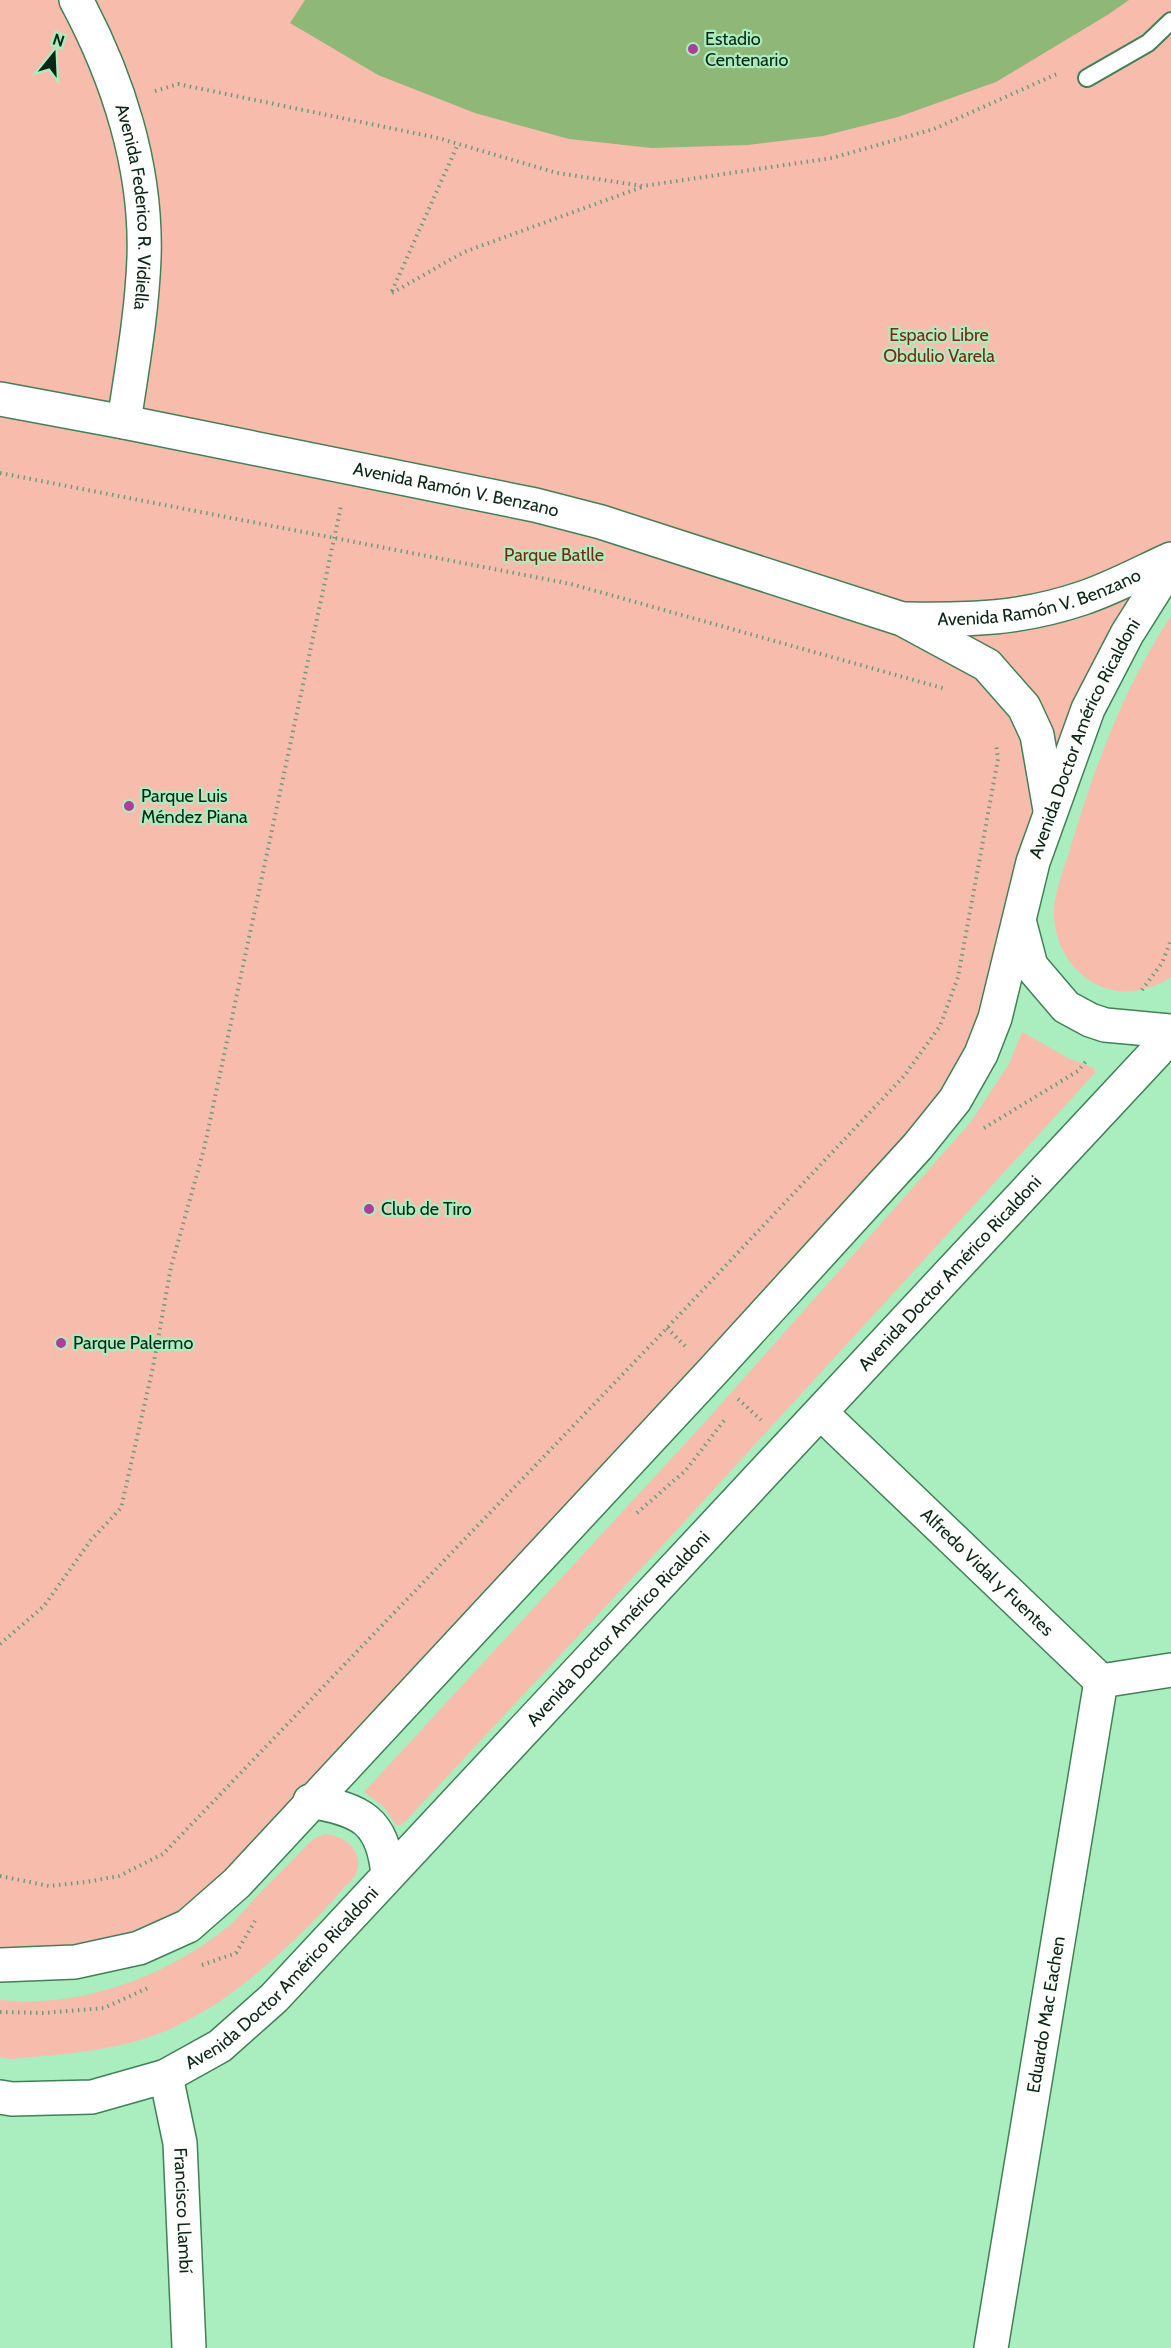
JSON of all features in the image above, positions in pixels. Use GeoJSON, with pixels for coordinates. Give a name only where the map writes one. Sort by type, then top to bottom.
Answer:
{"type":"FeatureCollection","features":[{"type":"Feature","properties":{"kind":"street","name":"Avenida Federico R. Vidiella"},"geometry":{"type":"LineString","coordinates":[[76,0],[93,31],[120,103],[135,158],[140,196],[144,257],[137,336],[124,422]]}},
{"type":"Feature","properties":{"kind":"street","name":"Avenida Ramón V. Benzano"},"geometry":{"type":"LineString","coordinates":[[0,399],[535,504],[601,522],[902,619],[987,665],[1024,707],[1037,735],[1050,813]]}},
{"type":"Feature","properties":{"kind":"street","name":"Avenida Ramón V. Benzano"},"geometry":{"type":"LineString","coordinates":[[902,619],[974,620],[1028,613],[1085,597],[1171,559]]}},
{"type":"Feature","properties":{"kind":"street","name":"Avenida Doctor Américo Ricaldoni"},"geometry":{"type":"LineString","coordinates":[[0,1965],[75,1962],[139,1948],[188,1926],[237,1882],[918,1146],[955,1100],[981,1054],[995,1018],[1033,862],[1088,709],[1127,634],[1171,564]]}},
{"type":"Feature","properties":{"kind":"street","name":"Avenida Doctor Américo Ricaldoni"},"geometry":{"type":"LineString","coordinates":[[1020,922],[1031,966],[1066,1007],[1105,1025],[1171,1031]]}},
{"type":"Feature","properties":{"kind":"street","name":"Avenida Doctor Américo Ricaldoni"},"geometry":{"type":"LineString","coordinates":[[0,2097],[12,2099],[92,2097],[166,2076],[220,2046],[274,1998],[1171,1036]]}},
{"type":"Feature","properties":{"kind":"street","name":"Alfredo Vidal y Fuentes"},"geometry":{"type":"LineString","coordinates":[[821,1413],[1101,1681]]}},
{"type":"Feature","properties":{"kind":"street"},"geometry":{"type":"LineString","coordinates":[[1101,1681],[1171,1670]]}},
{"type":"Feature","properties":{"kind":"street","name":"Eduardo Mac Eachen"},"geometry":{"type":"LineString","coordinates":[[991,2348],[1101,1681]]}},
{"type":"Feature","properties":{"kind":"street"},"geometry":{"type":"LineString","coordinates":[[310,1802],[342,1807],[368,1822],[378,1833],[384,1845],[388,1875]]}},
{"type":"Feature","properties":{"kind":"street","name":"Francisco Llambí"},"geometry":{"type":"LineString","coordinates":[[166,2076],[180,2143],[189,2348]]}},
{"type":"Feature","properties":{"kind":"lane"},"geometry":{"type":"LineString","coordinates":[[1087,78],[1148,43],[1171,21]]}},
{"type":"Feature","properties":{"kind":"path"},"geometry":{"type":"LineString","coordinates":[[458,144],[392,293],[464,252],[643,186],[832,158],[934,129],[1058,73],[1087,78]]}},
{"type":"Feature","properties":{"kind":"path"},"geometry":{"type":"LineString","coordinates":[[120,103],[178,84],[458,144],[557,173],[643,186]]}},
{"type":"Feature","properties":{"kind":"path"},"geometry":{"type":"LineString","coordinates":[[0,1644],[44,1606],[91,1540],[121,1508],[153,1367],[171,1267],[204,1149],[350,467]]}},
{"type":"Feature","properties":{"kind":"path"},"geometry":{"type":"LineString","coordinates":[[0,473],[334,540],[571,584],[953,691]]}},
{"type":"Feature","properties":{"kind":"path"},"geometry":{"type":"LineString","coordinates":[[0,1876],[50,1886],[86,1882],[119,1876],[163,1854],[675,1320],[904,1077],[940,1026],[958,977],[999,759],[995,739]]}},
{"type":"Feature","properties":{"kind":"green space","name":"Parque Batlle"},"geometry":{"type":"Polygon","coordinates":[[[0,0],[1171,0],[1171,564],[1127,634],[981,1054],[188,1926],[0,1965],[0,0]]]}},
{"type":"Feature","properties":{"kind":"green space"},"geometry":{"type":"Polygon","coordinates":[[[1171,616],[1171,977],[1143,989],[1113,990],[1085,977],[1065,955],[1055,926],[1055,899],[1100,758],[1139,671],[1171,616]]]}},
{"type":"Feature","properties":{"kind":"green space"},"geometry":{"type":"Polygon","coordinates":[[[1022,1032],[1070,1059],[1094,1068],[1095,1073],[662,1546],[402,1825],[396,1825],[384,1807],[364,1792],[706,1421],[970,1123],[1009,1064],[1022,1032]]]}},
{"type":"Feature","properties":{"kind":"green space"},"geometry":{"type":"Polygon","coordinates":[[[325,1834],[340,1838],[351,1846],[358,1858],[355,1876],[282,1952],[216,2004],[168,2030],[130,2043],[71,2053],[11,2059],[0,2057],[0,2000],[31,2001],[92,1994],[151,1974],[179,1960],[230,1925],[313,1839],[325,1834]]]}},
{"type":"Feature","properties":{"kind":"building","name":"Estadio Centenario"},"geometry":{"type":"Polygon","coordinates":[[[305,0],[1129,0],[996,82],[898,117],[823,136],[748,145],[652,148],[569,139],[475,113],[378,75],[290,23],[305,0]]]}},
{"type":"Feature","properties":{"kind":"place","name":"Estadio Centenario"},"geometry":{"type":"Point","coordinates":[693,49]}},
{"type":"Feature","properties":{"kind":"place","name":"Parque Luis Méndez Piana"},"geometry":{"type":"Point","coordinates":[129,806]}},
{"type":"Feature","properties":{"kind":"place","name":"Club de Tiro"},"geometry":{"type":"Point","coordinates":[369,1209]}},
{"type":"Feature","properties":{"kind":"place","name":"Parque Palermo"},"geometry":{"type":"Point","coordinates":[61,1343]}},
{"type":"Feature","properties":{"kind":"park label","name":"Espacio Libre Obdulio Varela"},"geometry":{"type":"Point","coordinates":[939,345]}}]}
